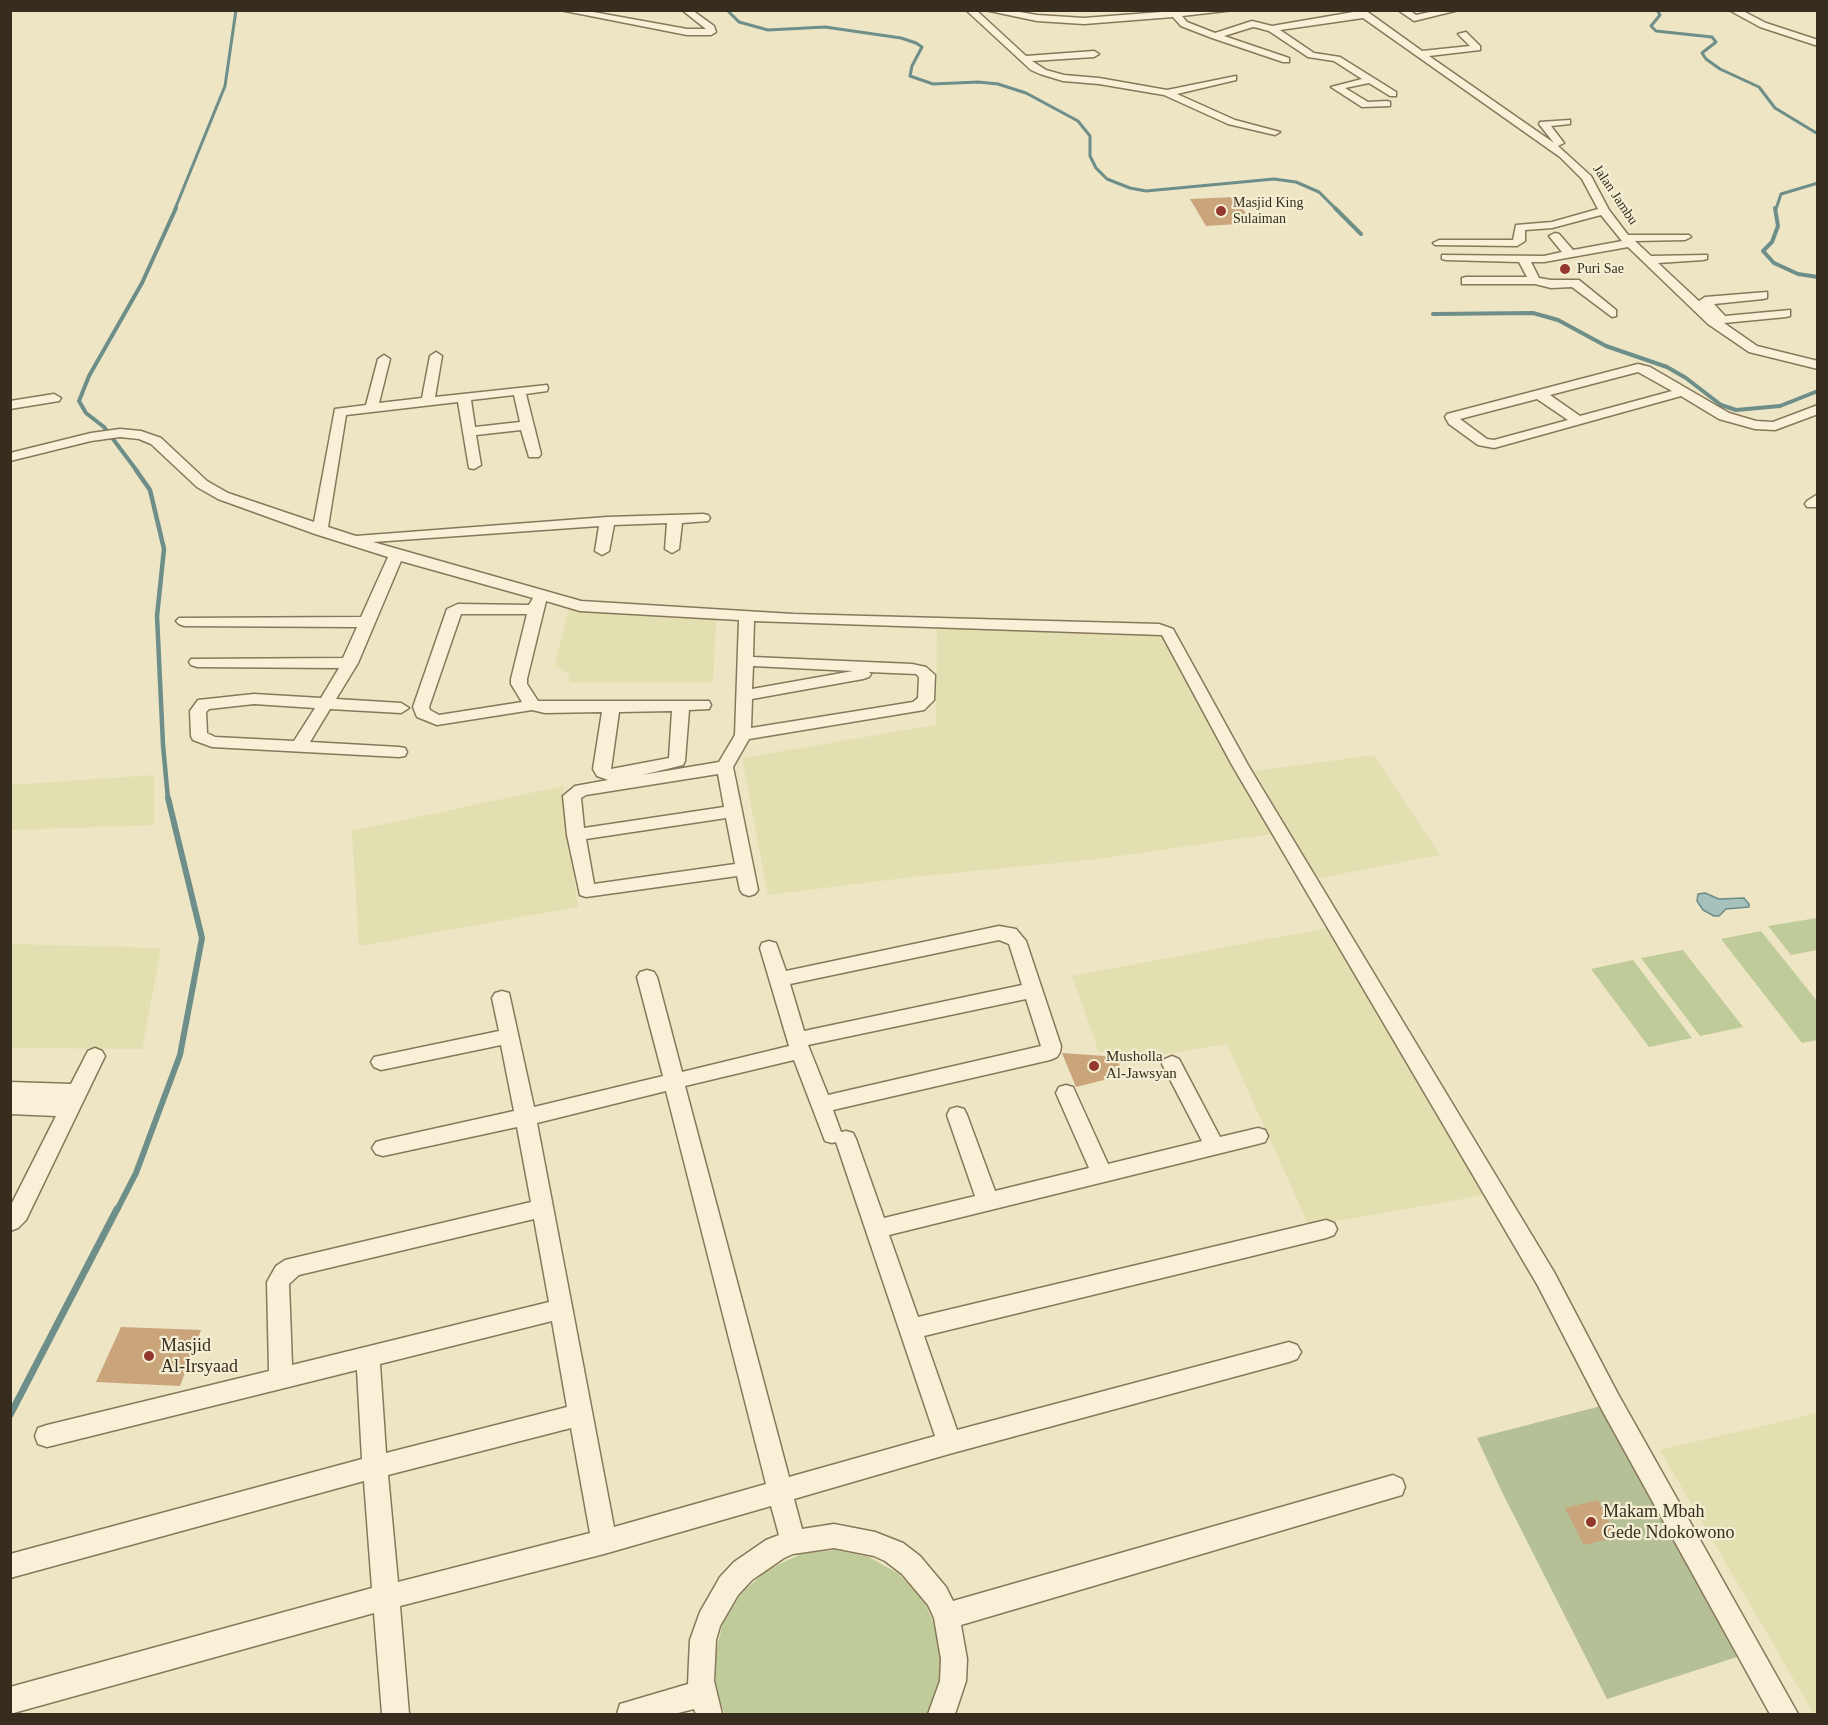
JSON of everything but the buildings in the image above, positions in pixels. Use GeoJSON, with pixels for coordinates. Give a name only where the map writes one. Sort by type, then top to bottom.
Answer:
{"type":"FeatureCollection","features":[{"type":"Feature","properties":{"kind":"street"},"geometry":{"type":"LineString","coordinates":[[564,10],[687,32],[711,32],[711,28],[686,10]]}},
{"type":"Feature","properties":{"kind":"street"},"geometry":{"type":"LineString","coordinates":[[970,10],[1034,68],[1063,78],[1099,81],[1167,93],[1232,122],[1275,132]]}},
{"type":"Feature","properties":{"kind":"street"},"geometry":{"type":"LineString","coordinates":[[989,10],[1076,21],[1230,10]]}},
{"type":"Feature","properties":{"kind":"street"},"geometry":{"type":"LineString","coordinates":[[1402,10],[1414,18],[1455,10]]}},
{"type":"Feature","properties":{"kind":"street"},"geometry":{"type":"LineString","coordinates":[[1732,10],[1763,25],[1818,43]]}},
{"type":"Feature","properties":{"kind":"street"},"geometry":{"type":"LineString","coordinates":[[1247,47],[1274,37],[1361,13]]}},
{"type":"Feature","properties":{"kind":"street","name":"Jalan Jambu"},"geometry":{"type":"LineString","coordinates":[[1361,13],[1564,155],[1590,183],[1604,211],[1647,260],[1754,349],[1818,365]]}},
{"type":"Feature","properties":{"kind":"street"},"geometry":{"type":"LineString","coordinates":[[1174,14],[1184,24],[1286,60]]}},
{"type":"Feature","properties":{"kind":"street"},"geometry":{"type":"LineString","coordinates":[[1215,36],[1252,24],[1311,55],[1337,59],[1393,94]]}},
{"type":"Feature","properties":{"kind":"street"},"geometry":{"type":"LineString","coordinates":[[1419,54],[1477,48],[1463,34]]}},
{"type":"Feature","properties":{"kind":"street"},"geometry":{"type":"LineString","coordinates":[[1025,59],[1094,54]]}},
{"type":"Feature","properties":{"kind":"street"},"geometry":{"type":"LineString","coordinates":[[1167,93],[1233,78]]}},
{"type":"Feature","properties":{"kind":"street"},"geometry":{"type":"LineString","coordinates":[[1370,80],[1336,87],[1366,105],[1387,104]]}},
{"type":"Feature","properties":{"kind":"street"},"geometry":{"type":"LineString","coordinates":[[1564,155],[1559,143],[1545,124],[1566,122]]}},
{"type":"Feature","properties":{"kind":"street"},"geometry":{"type":"LineString","coordinates":[[1519,123],[1547,129]]}},
{"type":"Feature","properties":{"kind":"street"},"geometry":{"type":"LineString","coordinates":[[1439,243],[1517,243],[1520,226],[1552,225],[1604,211]]}},
{"type":"Feature","properties":{"kind":"street"},"geometry":{"type":"LineString","coordinates":[[1491,232],[1519,233]]}},
{"type":"Feature","properties":{"kind":"street"},"geometry":{"type":"LineString","coordinates":[[1555,237],[1570,254]]}},
{"type":"Feature","properties":{"kind":"street"},"geometry":{"type":"LineString","coordinates":[[1446,257],[1544,260],[1628,240],[1685,237]]}},
{"type":"Feature","properties":{"kind":"street"},"geometry":{"type":"LineString","coordinates":[[1647,260],[1703,257]]}},
{"type":"Feature","properties":{"kind":"street"},"geometry":{"type":"LineString","coordinates":[[1523,259],[1535,280]]}},
{"type":"Feature","properties":{"kind":"street"},"geometry":{"type":"LineString","coordinates":[[1466,281],[1535,280],[1551,284],[1575,283],[1612,313]]}},
{"type":"Feature","properties":{"kind":"street"},"geometry":{"type":"LineString","coordinates":[[1763,295],[1705,301],[1717,320],[1786,313]]}},
{"type":"Feature","properties":{"kind":"street"},"geometry":{"type":"LineString","coordinates":[[428,401],[436,356]]}},
{"type":"Feature","properties":{"kind":"street"},"geometry":{"type":"LineString","coordinates":[[372,407],[384,359]]}},
{"type":"Feature","properties":{"kind":"street"},"geometry":{"type":"LineString","coordinates":[[1682,392],[1489,444],[1475,437],[1452,417],[1638,368],[1645,370],[1724,416],[1767,427],[1818,409]]}},
{"type":"Feature","properties":{"kind":"street"},"geometry":{"type":"LineString","coordinates":[[320,531],[338,414],[344,410],[542,388]]}},
{"type":"Feature","properties":{"kind":"street"},"geometry":{"type":"LineString","coordinates":[[519,391],[534,454]]}},
{"type":"Feature","properties":{"kind":"street"},"geometry":{"type":"LineString","coordinates":[[1539,394],[1577,420]]}},
{"type":"Feature","properties":{"kind":"street"},"geometry":{"type":"LineString","coordinates":[[10,405],[54,398]]}},
{"type":"Feature","properties":{"kind":"street"},"geometry":{"type":"LineString","coordinates":[[464,398],[474,465]]}},
{"type":"Feature","properties":{"kind":"street"},"geometry":{"type":"LineString","coordinates":[[470,432],[526,425]]}},
{"type":"Feature","properties":{"kind":"street"},"geometry":{"type":"LineString","coordinates":[[10,458],[91,437],[120,433],[141,435],[156,441],[202,484],[223,496],[320,531],[353,540],[537,603]]}},
{"type":"Feature","properties":{"kind":"street"},"geometry":{"type":"LineString","coordinates":[[353,540],[606,521],[703,518]]}},
{"type":"Feature","properties":{"kind":"street"},"geometry":{"type":"LineString","coordinates":[[672,549],[675,519]]}},
{"type":"Feature","properties":{"kind":"street"},"geometry":{"type":"LineString","coordinates":[[602,550],[606,521]]}},
{"type":"Feature","properties":{"kind":"street"},"geometry":{"type":"LineString","coordinates":[[299,747],[350,663],[396,555]]}},
{"type":"Feature","properties":{"kind":"street"},"geometry":{"type":"LineString","coordinates":[[532,705],[519,684],[519,679],[537,603]]}},
{"type":"Feature","properties":{"kind":"street"},"geometry":{"type":"LineString","coordinates":[[704,705],[544,708],[532,705],[437,720],[423,713],[421,707],[452,612],[458,609],[537,603],[747,616],[942,624],[1159,629],[1168,632],[1240,765],[1546,1279],[1615,1412],[1785,1714]]}},
{"type":"Feature","properties":{"kind":"street"},"geometry":{"type":"LineString","coordinates":[[747,616],[743,735],[725,767],[749,890]]}},
{"type":"Feature","properties":{"kind":"street"},"geometry":{"type":"LineString","coordinates":[[184,621],[366,622]]}},
{"type":"Feature","properties":{"kind":"street"},"geometry":{"type":"LineString","coordinates":[[197,662],[350,663]]}},
{"type":"Feature","properties":{"kind":"street"},"geometry":{"type":"LineString","coordinates":[[743,735],[923,703],[926,700],[927,675],[920,670],[745,662]]}},
{"type":"Feature","properties":{"kind":"street"},"geometry":{"type":"LineString","coordinates":[[743,696],[895,669]]}},
{"type":"Feature","properties":{"kind":"street"},"geometry":{"type":"LineString","coordinates":[[399,752],[206,740],[199,736],[199,708],[204,704],[254,699],[400,708]]}},
{"type":"Feature","properties":{"kind":"street"},"geometry":{"type":"LineString","coordinates":[[611,707],[602,769],[610,775],[677,761],[681,705]]}},
{"type":"Feature","properties":{"kind":"street"},"geometry":{"type":"LineString","coordinates":[[725,767],[574,793],[572,796],[576,835],[586,891],[745,869]]}},
{"type":"Feature","properties":{"kind":"street"},"geometry":{"type":"LineString","coordinates":[[576,835],[734,812]]}},
{"type":"Feature","properties":{"kind":"street"},"geometry":{"type":"LineString","coordinates":[[779,979],[999,933],[1009,934],[1017,941],[1052,1046],[1050,1052],[820,1105]]}},
{"type":"Feature","properties":{"kind":"street"},"geometry":{"type":"LineString","coordinates":[[769,948],[820,1105],[839,1137],[876,1230],[949,1443]]}},
{"type":"Feature","properties":{"kind":"street"},"geometry":{"type":"LineString","coordinates":[[647,976],[793,1542]]}},
{"type":"Feature","properties":{"kind":"street"},"geometry":{"type":"LineString","coordinates":[[383,1148],[526,1117],[799,1046],[1034,990]]}},
{"type":"Feature","properties":{"kind":"street"},"geometry":{"type":"LineString","coordinates":[[502,998],[582,1414],[604,1542]]}},
{"type":"Feature","properties":{"kind":"street"},"geometry":{"type":"LineString","coordinates":[[381,1062],[510,1036]]}},
{"type":"Feature","properties":{"kind":"street"},"geometry":{"type":"LineString","coordinates":[[10,1222],[18,1214],[95,1056]]}},
{"type":"Feature","properties":{"kind":"street"},"geometry":{"type":"LineString","coordinates":[[1172,1064],[1215,1147]]}},
{"type":"Feature","properties":{"kind":"street"},"geometry":{"type":"LineString","coordinates":[[10,1090],[74,1100]]}},
{"type":"Feature","properties":{"kind":"street"},"geometry":{"type":"LineString","coordinates":[[1066,1093],[1102,1173]]}},
{"type":"Feature","properties":{"kind":"street"},"geometry":{"type":"LineString","coordinates":[[10,1106],[74,1100]]}},
{"type":"Feature","properties":{"kind":"street"},"geometry":{"type":"LineString","coordinates":[[957,1115],[988,1201]]}},
{"type":"Feature","properties":{"kind":"street"},"geometry":{"type":"LineString","coordinates":[[876,1230],[1258,1136]]}},
{"type":"Feature","properties":{"kind":"street"},"geometry":{"type":"LineString","coordinates":[[281,1378],[278,1282],[284,1273],[293,1267],[543,1208]]}},
{"type":"Feature","properties":{"kind":"street"},"geometry":{"type":"LineString","coordinates":[[910,1329],[1326,1229]]}},
{"type":"Feature","properties":{"kind":"street"},"geometry":{"type":"LineString","coordinates":[[47,1436],[561,1309]]}},
{"type":"Feature","properties":{"kind":"street"},"geometry":{"type":"LineString","coordinates":[[10,1701],[387,1597],[604,1542],[949,1443],[1288,1352]]}},
{"type":"Feature","properties":{"kind":"street"},"geometry":{"type":"LineString","coordinates":[[368,1356],[396,1714]]}},
{"type":"Feature","properties":{"kind":"street"},"geometry":{"type":"LineString","coordinates":[[10,1566],[375,1467],[582,1414]]}},
{"type":"Feature","properties":{"kind":"street"},"geometry":{"type":"LineString","coordinates":[[947,1616],[1393,1487]]}},
{"type":"Feature","properties":{"kind":"street"},"geometry":{"type":"LineString","coordinates":[[630,1714],[706,1704],[700,1660],[703,1640],[718,1602],[742,1571],[775,1549],[793,1542],[834,1536],[875,1544],[911,1564],[938,1596],[947,1616],[954,1659],[953,1681],[942,1714]]}},
{"type":"Feature","properties":{"kind":"shaded area"},"geometry":{"type":"Polygon","coordinates":[[[569,609],[716,618],[713,683],[570,682],[568,674],[555,665],[569,609]]]}},
{"type":"Feature","properties":{"kind":"shaded area"},"geometry":{"type":"Polygon","coordinates":[[[937,628],[1150,631],[1162,635],[1272,834],[1098,859],[912,877],[768,895],[742,758],[936,725],[937,628]]]}},
{"type":"Feature","properties":{"kind":"shaded area"},"geometry":{"type":"Polygon","coordinates":[[[1374,755],[1440,855],[1320,878],[1314,877],[1309,874],[1255,771],[1374,755]]]}},
{"type":"Feature","properties":{"kind":"shaded area"},"geometry":{"type":"Polygon","coordinates":[[[154,775],[154,825],[11,830],[11,785],[154,775]]]}},
{"type":"Feature","properties":{"kind":"shaded area"},"geometry":{"type":"Polygon","coordinates":[[[563,786],[578,907],[359,946],[352,831],[563,786]]]}},
{"type":"Feature","properties":{"kind":"shaded area"},"geometry":{"type":"Polygon","coordinates":[[[1327,928],[1485,1195],[1309,1226],[1227,1044],[1121,1061],[1120,1054],[1099,1052],[1072,976],[1327,928]]]}},
{"type":"Feature","properties":{"kind":"shaded area"},"geometry":{"type":"Polygon","coordinates":[[[11,944],[161,948],[142,1049],[11,1048],[11,944]]]}},
{"type":"Feature","properties":{"kind":"shaded area"},"geometry":{"type":"Polygon","coordinates":[[[1817,1413],[1818,1714],[1814,1714],[1660,1450],[1817,1413]]]}},
{"type":"Feature","properties":{"kind":"green space"},"geometry":{"type":"Polygon","coordinates":[[[1817,918],[1817,950],[1791,955],[1768,926],[1817,918]]]}},
{"type":"Feature","properties":{"kind":"green space"},"geometry":{"type":"Polygon","coordinates":[[[1761,931],[1817,1001],[1817,1040],[1802,1043],[1721,939],[1761,931]]]}},
{"type":"Feature","properties":{"kind":"green space"},"geometry":{"type":"Polygon","coordinates":[[[1683,950],[1743,1027],[1700,1036],[1641,958],[1683,950]]]}},
{"type":"Feature","properties":{"kind":"green space"},"geometry":{"type":"Polygon","coordinates":[[[1633,960],[1692,1038],[1649,1047],[1591,969],[1633,960]]]}},
{"type":"Feature","properties":{"kind":"green space"},"geometry":{"type":"Polygon","coordinates":[[[1601,1406],[1737,1657],[1607,1699],[1477,1438],[1601,1406]]]}},
{"type":"Feature","properties":{"kind":"green space"},"geometry":{"type":"Polygon","coordinates":[[[835,1550],[869,1557],[899,1574],[924,1601],[939,1636],[941,1675],[930,1713],[725,1714],[717,1695],[714,1659],[723,1623],[742,1592],[769,1569],[801,1554],[835,1550]]]}},
{"type":"Feature","properties":{"kind":"water"},"geometry":{"type":"Polygon","coordinates":[[[1705,893],[1719,899],[1744,898],[1749,907],[1726,909],[1719,916],[1714,916],[1703,910],[1697,901],[1698,894],[1705,893]]]}},
{"type":"Feature","properties":{"kind":"waterway"},"geometry":{"type":"LineString","coordinates":[[175,209],[225,86],[236,10]]}},
{"type":"Feature","properties":{"kind":"waterway"},"geometry":{"type":"LineString","coordinates":[[727,10],[739,22],[768,30],[825,27],[901,38],[916,43],[922,47],[912,66],[910,76],[933,84],[978,82],[998,84],[1026,93],[1078,121],[1090,136],[1090,156],[1096,168],[1107,179],[1130,188],[1146,191],[1274,179],[1296,182],[1319,192],[1361,234]]}},
{"type":"Feature","properties":{"kind":"waterway"},"geometry":{"type":"LineString","coordinates":[[1657,10],[1660,15],[1651,26],[1656,31],[1712,37],[1716,42],[1702,53],[1706,59],[1720,69],[1759,87],[1775,108],[1818,134]]}},
{"type":"Feature","properties":{"kind":"waterway"},"geometry":{"type":"LineString","coordinates":[[1776,209],[1781,194],[1818,183]]}},
{"type":"Feature","properties":{"kind":"waterway"},"geometry":{"type":"LineString","coordinates":[[137,471],[104,427],[86,413],[79,401],[89,376],[142,283],[176,208]]}},
{"type":"Feature","properties":{"kind":"waterway"},"geometry":{"type":"LineString","coordinates":[[1775,208],[1778,226],[1772,242],[1763,251],[1774,263],[1798,274],[1818,277]]}},
{"type":"Feature","properties":{"kind":"waterway"},"geometry":{"type":"LineString","coordinates":[[1433,314],[1533,313],[1558,320],[1606,346],[1667,367],[1686,378],[1721,405],[1736,410],[1780,406],[1818,391]]}},
{"type":"Feature","properties":{"kind":"waterway"},"geometry":{"type":"LineString","coordinates":[[136,470],[150,490],[164,549],[157,616],[168,799]]}},
{"type":"Feature","properties":{"kind":"waterway"},"geometry":{"type":"LineString","coordinates":[[117,1210],[136,1173],[180,1055],[202,938],[168,798]]}},
{"type":"Feature","properties":{"kind":"waterway"},"geometry":{"type":"LineString","coordinates":[[10,1415],[117,1209]]}},
{"type":"Feature","properties":{"kind":"place","name":"Masjid King Sulaiman"},"geometry":{"type":"Point","coordinates":[1221,211]}},
{"type":"Feature","properties":{"kind":"place","name":"Puri Sae"},"geometry":{"type":"Point","coordinates":[1565,269]}},
{"type":"Feature","properties":{"kind":"place","name":"Musholla Al-Jawsyan"},"geometry":{"type":"Point","coordinates":[1094,1066]}},
{"type":"Feature","properties":{"kind":"place","name":"Masjid Al-Irsyaad"},"geometry":{"type":"Point","coordinates":[149,1356]}},
{"type":"Feature","properties":{"kind":"place","name":"Makam Mbah Gede Ndokowono"},"geometry":{"type":"Point","coordinates":[1591,1522]}}]}
